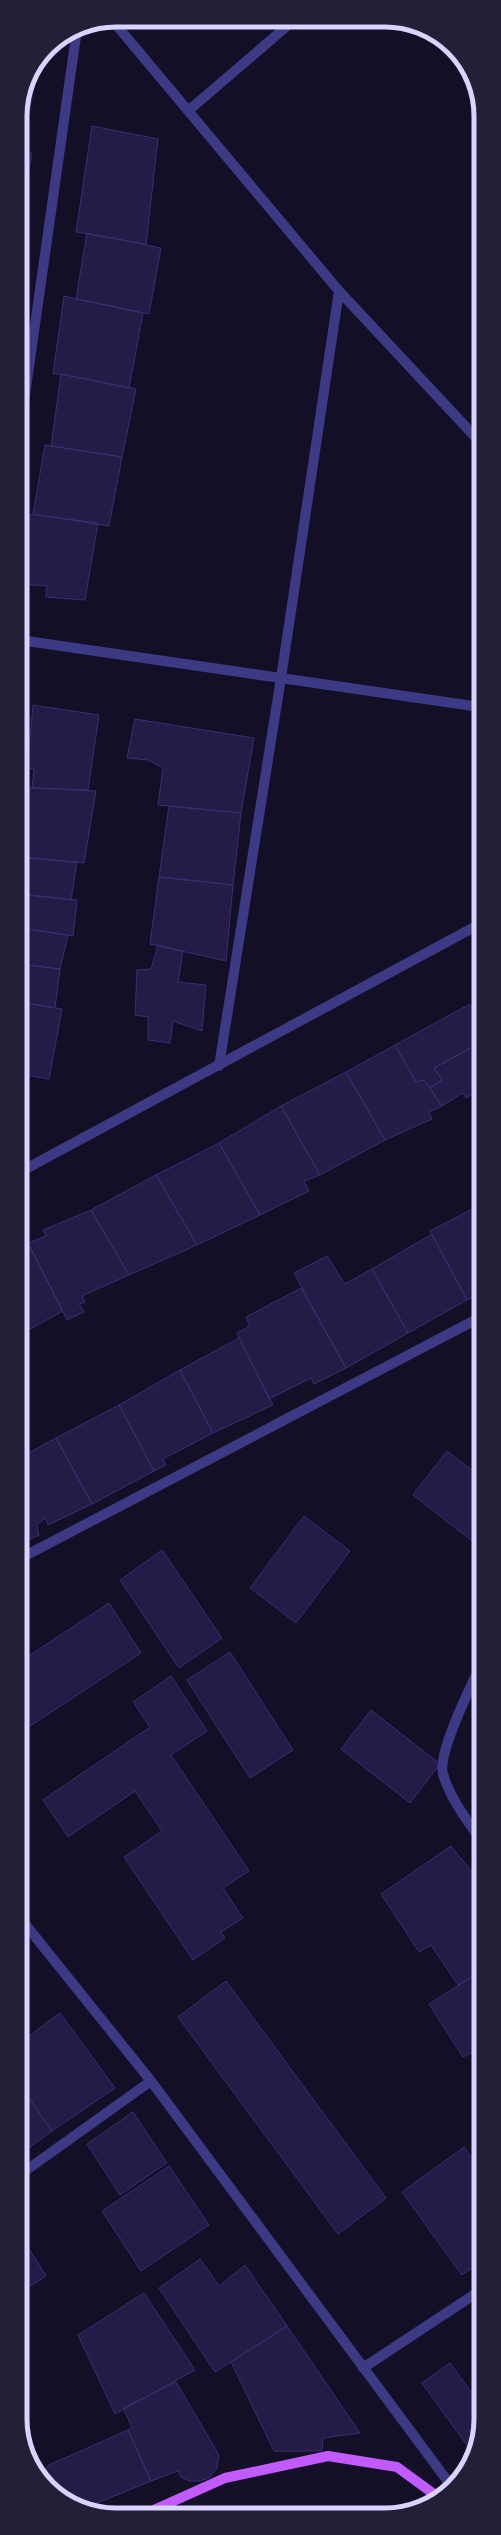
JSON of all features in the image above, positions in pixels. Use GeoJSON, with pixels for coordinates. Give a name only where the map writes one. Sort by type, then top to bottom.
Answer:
{"type":"FeatureCollection","features":[{"type":"Feature","properties":{"kind":"main road"},"geometry":{"type":"LineString","coordinates":[[158,2508],[226,2478],[328,2456],[398,2467],[433,2493]]}},
{"type":"Feature","properties":{"kind":"street"},"geometry":{"type":"LineString","coordinates":[[118,27],[339,291],[474,436]]}},
{"type":"Feature","properties":{"kind":"street"},"geometry":{"type":"LineString","coordinates":[[188,111],[286,27]]}},
{"type":"Feature","properties":{"kind":"street"},"geometry":{"type":"LineString","coordinates":[[27,381],[76,37]]}},
{"type":"Feature","properties":{"kind":"street"},"geometry":{"type":"LineString","coordinates":[[219,1066],[281,678],[339,291]]}},
{"type":"Feature","properties":{"kind":"street"},"geometry":{"type":"LineString","coordinates":[[27,641],[474,705]]}},
{"type":"Feature","properties":{"kind":"street"},"geometry":{"type":"LineString","coordinates":[[27,1168],[474,927]]}},
{"type":"Feature","properties":{"kind":"street"},"geometry":{"type":"LineString","coordinates":[[27,1555],[474,1320]]}},
{"type":"Feature","properties":{"kind":"street"},"geometry":{"type":"LineString","coordinates":[[474,1680],[452,1729],[442,1772],[458,1808],[474,1830]]}},
{"type":"Feature","properties":{"kind":"street"},"geometry":{"type":"LineString","coordinates":[[27,1926],[151,2081],[448,2482]]}},
{"type":"Feature","properties":{"kind":"street"},"geometry":{"type":"LineString","coordinates":[[27,2170],[151,2081]]}},
{"type":"Feature","properties":{"kind":"street"},"geometry":{"type":"LineString","coordinates":[[363,2368],[474,2295]]}},
{"type":"Feature","properties":{"kind":"building"},"geometry":{"type":"Polygon","coordinates":[[[33,85],[34,86],[27,124],[27,111],[30,93],[33,85]]]}},
{"type":"Feature","properties":{"kind":"building"},"geometry":{"type":"Polygon","coordinates":[[[92,126],[158,139],[146,244],[76,232],[92,126]]]}},
{"type":"Feature","properties":{"kind":"building"},"geometry":{"type":"Polygon","coordinates":[[[27,153],[32,153],[27,179],[27,153]]]}},
{"type":"Feature","properties":{"kind":"building"},"geometry":{"type":"Polygon","coordinates":[[[87,233],[161,248],[149,314],[76,299],[87,233]]]}},
{"type":"Feature","properties":{"kind":"building"},"geometry":{"type":"Polygon","coordinates":[[[64,296],[143,313],[129,388],[61,374],[53,374],[64,296]]]}},
{"type":"Feature","properties":{"kind":"building"},"geometry":{"type":"Polygon","coordinates":[[[61,374],[136,389],[122,457],[51,446],[61,374]]]}},
{"type":"Feature","properties":{"kind":"building"},"geometry":{"type":"Polygon","coordinates":[[[45,445],[122,457],[109,526],[33,514],[45,445]]]}},
{"type":"Feature","properties":{"kind":"building"},"geometry":{"type":"Polygon","coordinates":[[[28,514],[98,523],[85,600],[46,597],[47,586],[27,585],[28,514]]]}},
{"type":"Feature","properties":{"kind":"building"},"geometry":{"type":"Polygon","coordinates":[[[33,705],[99,715],[88,790],[32,788],[34,769],[27,769],[33,705]]]}},
{"type":"Feature","properties":{"kind":"building"},"geometry":{"type":"Polygon","coordinates":[[[135,719],[254,738],[241,813],[158,805],[163,768],[148,760],[127,758],[135,719]]]}},
{"type":"Feature","properties":{"kind":"building"},"geometry":{"type":"Polygon","coordinates":[[[27,787],[96,791],[84,863],[27,858],[27,787]]]}},
{"type":"Feature","properties":{"kind":"building"},"geometry":{"type":"Polygon","coordinates":[[[169,806],[241,813],[233,885],[159,877],[169,806]]]}},
{"type":"Feature","properties":{"kind":"building"},"geometry":{"type":"Polygon","coordinates":[[[27,858],[77,862],[71,900],[27,895],[27,858]]]}},
{"type":"Feature","properties":{"kind":"building"},"geometry":{"type":"Polygon","coordinates":[[[159,877],[233,885],[226,961],[150,944],[159,877]]]}},
{"type":"Feature","properties":{"kind":"building"},"geometry":{"type":"Polygon","coordinates":[[[27,895],[77,900],[73,936],[27,929],[27,895]]]}},
{"type":"Feature","properties":{"kind":"building"},"geometry":{"type":"Polygon","coordinates":[[[27,929],[68,935],[60,969],[27,965],[27,929]]]}},
{"type":"Feature","properties":{"kind":"building"},"geometry":{"type":"Polygon","coordinates":[[[158,945],[183,951],[178,982],[206,985],[202,1031],[173,1021],[170,1043],[148,1040],[148,1017],[135,1015],[137,970],[151,969],[158,945]]]}},
{"type":"Feature","properties":{"kind":"building"},"geometry":{"type":"Polygon","coordinates":[[[27,965],[60,969],[55,1008],[27,1003],[27,965]]]}},
{"type":"Feature","properties":{"kind":"building"},"geometry":{"type":"Polygon","coordinates":[[[27,1003],[62,1009],[49,1079],[27,1075],[27,1003]]]}},
{"type":"Feature","properties":{"kind":"building"},"geometry":{"type":"Polygon","coordinates":[[[470,1004],[474,1012],[474,1046],[434,1068],[442,1080],[430,1088],[424,1080],[416,1082],[395,1045],[470,1004]]]}},
{"type":"Feature","properties":{"kind":"building"},"geometry":{"type":"Polygon","coordinates":[[[395,1045],[416,1082],[424,1080],[442,1106],[429,1112],[432,1119],[385,1140],[346,1072],[395,1045]]]}},
{"type":"Feature","properties":{"kind":"building"},"geometry":{"type":"Polygon","coordinates":[[[474,1046],[474,1093],[466,1098],[463,1093],[442,1106],[430,1088],[442,1080],[434,1068],[474,1046]]]}},
{"type":"Feature","properties":{"kind":"building"},"geometry":{"type":"Polygon","coordinates":[[[346,1072],[385,1140],[320,1175],[281,1106],[346,1072]]]}},
{"type":"Feature","properties":{"kind":"building"},"geometry":{"type":"Polygon","coordinates":[[[281,1106],[320,1175],[304,1181],[309,1191],[260,1215],[219,1143],[281,1106]]]}},
{"type":"Feature","properties":{"kind":"building"},"geometry":{"type":"Polygon","coordinates":[[[219,1143],[260,1215],[197,1245],[156,1175],[219,1143]]]}},
{"type":"Feature","properties":{"kind":"building"},"geometry":{"type":"Polygon","coordinates":[[[156,1175],[197,1245],[129,1275],[91,1210],[156,1175]]]}},
{"type":"Feature","properties":{"kind":"building"},"geometry":{"type":"Polygon","coordinates":[[[474,1208],[474,1296],[467,1300],[430,1231],[474,1208]]]}},
{"type":"Feature","properties":{"kind":"building"},"geometry":{"type":"Polygon","coordinates":[[[91,1210],[129,1275],[82,1296],[85,1302],[79,1304],[84,1312],[67,1320],[28,1243],[46,1236],[43,1230],[91,1210]]]}},
{"type":"Feature","properties":{"kind":"building"},"geometry":{"type":"Polygon","coordinates":[[[432,1234],[467,1300],[408,1333],[372,1269],[432,1234]]]}},
{"type":"Feature","properties":{"kind":"building"},"geometry":{"type":"Polygon","coordinates":[[[27,1244],[63,1311],[27,1331],[27,1244]]]}},
{"type":"Feature","properties":{"kind":"building"},"geometry":{"type":"Polygon","coordinates":[[[327,1256],[345,1284],[372,1269],[408,1333],[346,1368],[294,1273],[327,1256]]]}},
{"type":"Feature","properties":{"kind":"building"},"geometry":{"type":"Polygon","coordinates":[[[301,1288],[346,1368],[314,1384],[311,1378],[269,1399],[237,1333],[250,1326],[246,1317],[301,1288]]]}},
{"type":"Feature","properties":{"kind":"building"},"geometry":{"type":"Polygon","coordinates":[[[239,1338],[273,1405],[213,1433],[180,1370],[239,1338]]]}},
{"type":"Feature","properties":{"kind":"building"},"geometry":{"type":"Polygon","coordinates":[[[180,1370],[213,1433],[163,1459],[166,1465],[154,1471],[119,1405],[180,1370]]]}},
{"type":"Feature","properties":{"kind":"building"},"geometry":{"type":"Polygon","coordinates":[[[119,1405],[154,1471],[92,1504],[56,1438],[119,1405]]]}},
{"type":"Feature","properties":{"kind":"building"},"geometry":{"type":"Polygon","coordinates":[[[56,1438],[92,1504],[48,1525],[45,1518],[37,1525],[39,1535],[27,1541],[27,1454],[56,1438]]]}},
{"type":"Feature","properties":{"kind":"building"},"geometry":{"type":"Polygon","coordinates":[[[447,1451],[474,1472],[474,1543],[413,1495],[447,1451]]]}},
{"type":"Feature","properties":{"kind":"building"},"geometry":{"type":"Polygon","coordinates":[[[304,1516],[350,1551],[296,1623],[250,1588],[304,1516]]]}},
{"type":"Feature","properties":{"kind":"building"},"geometry":{"type":"Polygon","coordinates":[[[162,1550],[222,1638],[179,1668],[120,1580],[162,1550]]]}},
{"type":"Feature","properties":{"kind":"building"},"geometry":{"type":"Polygon","coordinates":[[[109,1603],[141,1653],[27,1728],[27,1657],[109,1603]]]}},
{"type":"Feature","properties":{"kind":"building"},"geometry":{"type":"Polygon","coordinates":[[[230,1652],[293,1750],[250,1778],[187,1680],[230,1652]]]}},
{"type":"Feature","properties":{"kind":"building"},"geometry":{"type":"Polygon","coordinates":[[[171,1676],[207,1731],[171,1755],[249,1871],[223,1888],[243,1918],[221,1932],[225,1938],[193,1960],[124,1857],[162,1831],[135,1791],[68,1837],[43,1800],[150,1727],[133,1702],[171,1676]]]}},
{"type":"Feature","properties":{"kind":"building"},"geometry":{"type":"Polygon","coordinates":[[[371,1710],[440,1764],[410,1803],[341,1749],[371,1710]]]}},
{"type":"Feature","properties":{"kind":"building"},"geometry":{"type":"Polygon","coordinates":[[[451,1846],[474,1874],[474,1975],[458,1985],[431,1945],[419,1952],[381,1894],[451,1846]]]}},
{"type":"Feature","properties":{"kind":"building"},"geometry":{"type":"Polygon","coordinates":[[[474,1975],[474,2052],[463,2057],[429,2004],[474,1975]]]}},
{"type":"Feature","properties":{"kind":"building"},"geometry":{"type":"Polygon","coordinates":[[[226,1981],[386,2198],[338,2234],[178,2017],[226,1981]]]}},
{"type":"Feature","properties":{"kind":"building"},"geometry":{"type":"Polygon","coordinates":[[[60,2013],[115,2088],[52,2131],[27,2096],[27,2038],[60,2013]]]}},
{"type":"Feature","properties":{"kind":"building"},"geometry":{"type":"Polygon","coordinates":[[[27,2096],[52,2131],[27,2149],[27,2096]]]}},
{"type":"Feature","properties":{"kind":"building"},"geometry":{"type":"Polygon","coordinates":[[[133,2112],[167,2163],[120,2195],[87,2144],[133,2112]]]}},
{"type":"Feature","properties":{"kind":"building"},"geometry":{"type":"Polygon","coordinates":[[[464,2147],[474,2161],[474,2267],[462,2275],[402,2192],[464,2147]]]}},
{"type":"Feature","properties":{"kind":"building"},"geometry":{"type":"Polygon","coordinates":[[[169,2166],[209,2225],[141,2271],[102,2211],[169,2166]]]}},
{"type":"Feature","properties":{"kind":"building"},"geometry":{"type":"Polygon","coordinates":[[[27,2246],[46,2276],[27,2288],[27,2246]]]}},
{"type":"Feature","properties":{"kind":"building"},"geometry":{"type":"Polygon","coordinates":[[[200,2259],[219,2286],[245,2265],[287,2326],[215,2372],[159,2288],[200,2259]]]}},
{"type":"Feature","properties":{"kind":"building"},"geometry":{"type":"Polygon","coordinates":[[[144,2293],[195,2370],[115,2414],[78,2335],[144,2293]]]}},
{"type":"Feature","properties":{"kind":"building"},"geometry":{"type":"Polygon","coordinates":[[[287,2326],[360,2433],[323,2438],[322,2451],[274,2451],[231,2362],[287,2326]]]}},
{"type":"Feature","properties":{"kind":"building"},"geometry":{"type":"Polygon","coordinates":[[[450,2363],[474,2396],[474,2424],[469,2448],[422,2383],[450,2363]]]}},
{"type":"Feature","properties":{"kind":"building"},"geometry":{"type":"Polygon","coordinates":[[[176,2382],[219,2455],[217,2468],[209,2478],[200,2481],[189,2481],[181,2477],[178,2471],[151,2481],[128,2430],[132,2427],[123,2408],[176,2382]]]}},
{"type":"Feature","properties":{"kind":"building"},"geometry":{"type":"Polygon","coordinates":[[[128,2430],[151,2481],[94,2505],[77,2499],[62,2490],[44,2471],[49,2465],[128,2430]]]}}]}
